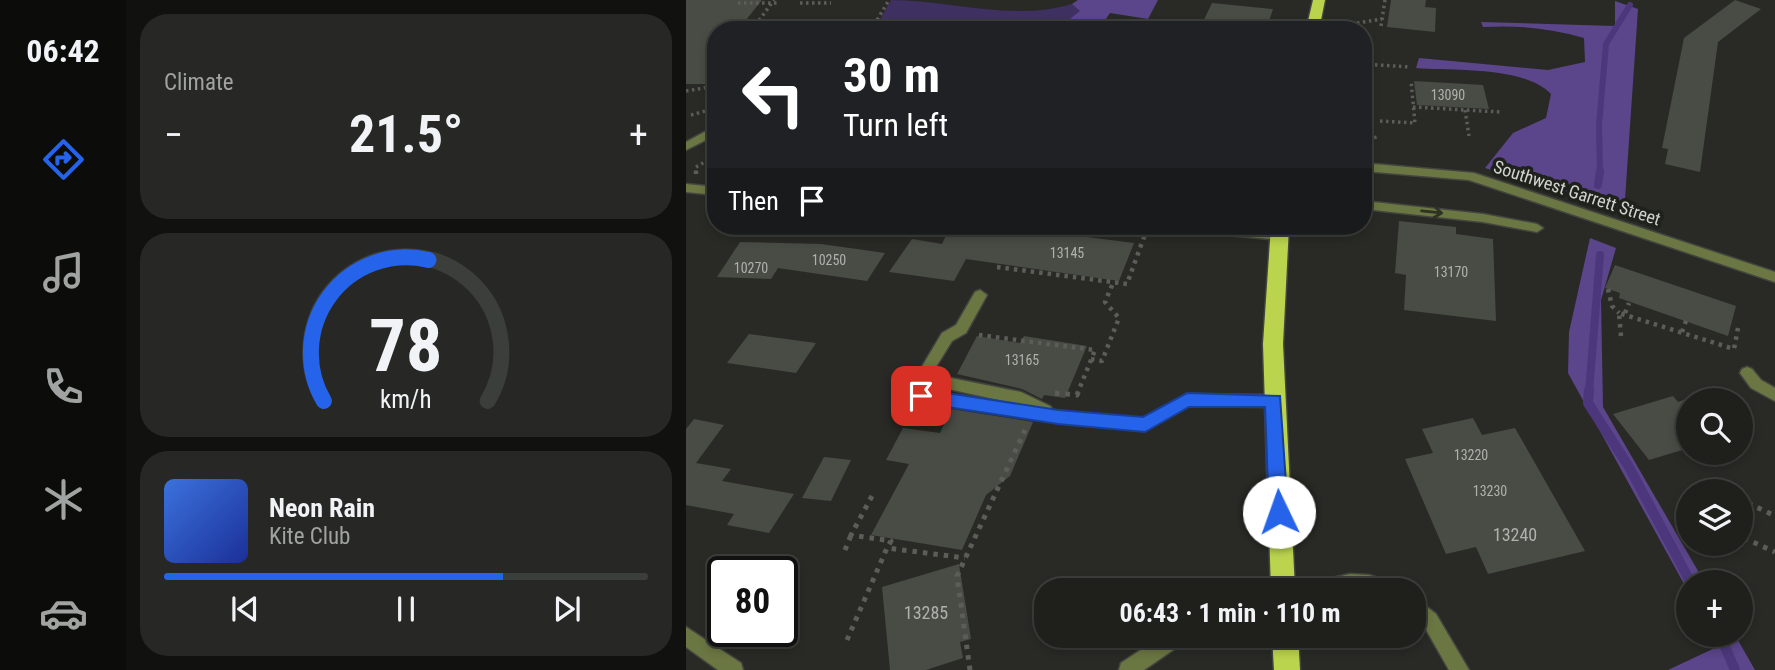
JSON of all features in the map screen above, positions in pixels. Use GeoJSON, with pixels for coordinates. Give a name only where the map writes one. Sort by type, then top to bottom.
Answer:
{"type":"FeatureCollection","features":[{"type":"Feature","properties":{"kind":"highway"},"geometry":{"type":"LineString","coordinates":[[1314,21],[1319,0]]}},
{"type":"Feature","properties":{"kind":"highway"},"geometry":{"type":"LineString","coordinates":[[1280,235],[1274,293],[1274,401],[1282,578]]}},
{"type":"Feature","properties":{"kind":"highway"},"geometry":{"type":"LineString","coordinates":[[1286,648],[1287,670]]}},
{"type":"Feature","properties":{"kind":"street"},"geometry":{"type":"LineString","coordinates":[[686,147],[707,135]]}},
{"type":"Feature","properties":{"kind":"street","name":"Southwest Garrett Street"},"geometry":{"type":"LineString","coordinates":[[1372,168],[1470,176],[1775,277]]}},
{"type":"Feature","properties":{"kind":"street"},"geometry":{"type":"LineString","coordinates":[[686,188],[707,190]]}},
{"type":"Feature","properties":{"kind":"street"},"geometry":{"type":"LineString","coordinates":[[1372,206],[1483,218],[1537,228]]}},
{"type":"Feature","properties":{"kind":"street"},"geometry":{"type":"LineString","coordinates":[[909,417],[921,396],[920,386],[927,370],[947,337],[961,329],[980,295]]}},
{"type":"Feature","properties":{"kind":"street"},"geometry":{"type":"LineString","coordinates":[[927,370],[930,379],[1021,398],[1058,417]]}},
{"type":"Feature","properties":{"kind":"street"},"geometry":{"type":"LineString","coordinates":[[1747,373],[1756,384],[1775,395]]}},
{"type":"Feature","properties":{"kind":"street"},"geometry":{"type":"LineString","coordinates":[[921,396],[1058,417],[1145,425],[1187,400],[1274,401]]}},
{"type":"Feature","properties":{"kind":"street"},"geometry":{"type":"LineString","coordinates":[[1426,616],[1460,670]]}},
{"type":"Feature","properties":{"kind":"street"},"geometry":{"type":"LineString","coordinates":[[686,636],[734,670]]}},
{"type":"Feature","properties":{"kind":"street"},"geometry":{"type":"LineString","coordinates":[[1128,670],[1160,648]]}},
{"type":"Feature","properties":{"kind":"path"},"geometry":{"type":"LineString","coordinates":[[876,21],[889,0]]}},
{"type":"Feature","properties":{"kind":"path"},"geometry":{"type":"LineString","coordinates":[[1381,26],[1385,0]]}},
{"type":"Feature","properties":{"kind":"path"},"geometry":{"type":"LineString","coordinates":[[738,3],[774,2]]}},
{"type":"Feature","properties":{"kind":"path"},"geometry":{"type":"LineString","coordinates":[[758,21],[774,2]]}},
{"type":"Feature","properties":{"kind":"path"},"geometry":{"type":"LineString","coordinates":[[800,3],[831,3]]}},
{"type":"Feature","properties":{"kind":"path"},"geometry":{"type":"LineString","coordinates":[[1370,21],[1382,19]]}},
{"type":"Feature","properties":{"kind":"path"},"geometry":{"type":"LineString","coordinates":[[1372,64],[1409,66]]}},
{"type":"Feature","properties":{"kind":"path"},"geometry":{"type":"LineString","coordinates":[[1381,121],[1415,123],[1410,81]]}},
{"type":"Feature","properties":{"kind":"path"},"geometry":{"type":"LineString","coordinates":[[686,91],[707,87]]}},
{"type":"Feature","properties":{"kind":"path"},"geometry":{"type":"LineString","coordinates":[[1413,107],[1500,112]]}},
{"type":"Feature","properties":{"kind":"path"},"geometry":{"type":"LineString","coordinates":[[1465,110],[1469,136]]}},
{"type":"Feature","properties":{"kind":"path"},"geometry":{"type":"LineString","coordinates":[[691,115],[707,111]]}},
{"type":"Feature","properties":{"kind":"path"},"geometry":{"type":"LineString","coordinates":[[1372,139],[1379,136]]}},
{"type":"Feature","properties":{"kind":"path"},"geometry":{"type":"LineString","coordinates":[[997,267],[1127,284],[1145,235]]}},
{"type":"Feature","properties":{"kind":"path"},"geometry":{"type":"LineString","coordinates":[[1091,359],[1102,361],[1119,318],[1105,302],[1113,282]]}},
{"type":"Feature","properties":{"kind":"path"},"geometry":{"type":"LineString","coordinates":[[1608,289],[1612,306],[1622,313],[1734,349],[1738,328]]}},
{"type":"Feature","properties":{"kind":"path"},"geometry":{"type":"LineString","coordinates":[[1621,337],[1622,313],[1629,303]]}},
{"type":"Feature","properties":{"kind":"path"},"geometry":{"type":"LineString","coordinates":[[1682,332],[1687,318]]}},
{"type":"Feature","properties":{"kind":"path"},"geometry":{"type":"LineString","coordinates":[[981,327],[977,334],[1095,350],[1077,395],[1043,391]]}},
{"type":"Feature","properties":{"kind":"path"},"geometry":{"type":"LineString","coordinates":[[970,670],[957,576],[1027,425]]}},
{"type":"Feature","properties":{"kind":"path"},"geometry":{"type":"LineString","coordinates":[[845,550],[872,496]]}},
{"type":"Feature","properties":{"kind":"path"},"geometry":{"type":"LineString","coordinates":[[1753,505],[1775,516]]}},
{"type":"Feature","properties":{"kind":"path"},"geometry":{"type":"LineString","coordinates":[[847,640],[891,541],[851,535]]}},
{"type":"Feature","properties":{"kind":"path"},"geometry":{"type":"LineString","coordinates":[[1753,542],[1775,552]]}},
{"type":"Feature","properties":{"kind":"path"},"geometry":{"type":"LineString","coordinates":[[887,548],[965,558]]}},
{"type":"Feature","properties":{"kind":"shaded area"},"geometry":{"type":"Polygon","coordinates":[[[891,0],[1004,11],[1049,9],[1072,4],[1081,11],[1075,21],[879,21],[891,0]]]}},
{"type":"Feature","properties":{"kind":"shaded area"},"geometry":{"type":"Polygon","coordinates":[[[1078,0],[1158,0],[1148,19],[1110,13],[1104,21],[1070,21],[1080,11],[1072,4],[1078,0]]]}},
{"type":"Feature","properties":{"kind":"shaded area"},"geometry":{"type":"Polygon","coordinates":[[[1615,1],[1638,9],[1624,214],[1485,168],[1513,133],[1546,118],[1551,94],[1539,85],[1506,74],[1416,68],[1419,58],[1548,70],[1585,62],[1584,38],[1534,28],[1483,27],[1481,22],[1615,26],[1615,1]]]}},
{"type":"Feature","properties":{"kind":"shaded area"},"geometry":{"type":"Polygon","coordinates":[[[1590,238],[1616,248],[1601,300],[1603,407],[1676,533],[1676,556],[1689,556],[1697,570],[1676,570],[1568,373],[1569,332],[1590,238]]]}},
{"type":"Feature","properties":{"kind":"shaded area"},"geometry":{"type":"Polygon","coordinates":[[[1717,647],[1742,647],[1755,670],[1668,670],[1717,647]]]}},
{"type":"Feature","properties":{"kind":"building"},"geometry":{"type":"Polygon","coordinates":[[[686,0],[762,0],[745,21],[707,21],[707,83],[686,84],[686,0]]]}},
{"type":"Feature","properties":{"kind":"building"},"geometry":{"type":"Polygon","coordinates":[[[1391,0],[1426,0],[1425,7],[1436,8],[1435,32],[1387,27],[1391,0]]]}},
{"type":"Feature","properties":{"kind":"building"},"geometry":{"type":"Polygon","coordinates":[[[1735,0],[1761,9],[1718,42],[1700,172],[1665,164],[1668,149],[1662,148],[1684,38],[1735,0]]]}},
{"type":"Feature","properties":{"kind":"building"},"geometry":{"type":"Polygon","coordinates":[[[1212,3],[1273,9],[1269,21],[1203,21],[1212,3]]]}},
{"type":"Feature","properties":{"kind":"building"},"geometry":{"type":"Polygon","coordinates":[[[1414,81],[1483,85],[1489,109],[1417,105],[1414,81]]]}},
{"type":"Feature","properties":{"kind":"building"},"geometry":{"type":"Polygon","coordinates":[[[1399,221],[1456,227],[1456,234],[1493,239],[1496,321],[1404,310],[1406,275],[1395,273],[1399,221]]]}},
{"type":"Feature","properties":{"kind":"building"},"geometry":{"type":"Polygon","coordinates":[[[946,235],[1072,235],[1134,243],[1119,281],[966,259],[954,281],[889,272],[912,239],[942,244],[946,235]]]}},
{"type":"Feature","properties":{"kind":"building"},"geometry":{"type":"Polygon","coordinates":[[[740,242],[821,244],[885,253],[867,281],[778,268],[771,279],[717,277],[740,242]]]}},
{"type":"Feature","properties":{"kind":"building"},"geometry":{"type":"Polygon","coordinates":[[[1615,265],[1736,306],[1728,336],[1619,298],[1620,293],[1605,288],[1615,265]]]}},
{"type":"Feature","properties":{"kind":"building"},"geometry":{"type":"Polygon","coordinates":[[[749,334],[816,343],[796,373],[727,363],[749,334]]]}},
{"type":"Feature","properties":{"kind":"building"},"geometry":{"type":"Polygon","coordinates":[[[977,336],[1020,343],[1024,336],[1087,346],[1065,398],[1044,395],[1042,399],[1022,389],[957,374],[977,336]]]}},
{"type":"Feature","properties":{"kind":"building"},"geometry":{"type":"Polygon","coordinates":[[[1673,396],[1676,400],[1676,452],[1649,460],[1613,414],[1673,396]]]}},
{"type":"Feature","properties":{"kind":"building"},"geometry":{"type":"Polygon","coordinates":[[[951,409],[1033,422],[1010,476],[986,495],[962,550],[871,535],[909,464],[886,460],[903,428],[940,433],[951,409]]]}},
{"type":"Feature","properties":{"kind":"building"},"geometry":{"type":"Polygon","coordinates":[[[1473,418],[1482,435],[1515,428],[1585,551],[1488,574],[1476,547],[1446,554],[1405,459],[1433,453],[1422,429],[1473,418]]]}},
{"type":"Feature","properties":{"kind":"building"},"geometry":{"type":"Polygon","coordinates":[[[694,419],[724,425],[696,463],[731,469],[722,481],[794,494],[769,533],[727,525],[734,514],[686,505],[686,429],[694,419]]]}},
{"type":"Feature","properties":{"kind":"building"},"geometry":{"type":"Polygon","coordinates":[[[824,457],[851,460],[831,501],[802,498],[824,457]]]}},
{"type":"Feature","properties":{"kind":"building"},"geometry":{"type":"Polygon","coordinates":[[[959,564],[971,639],[960,642],[963,658],[926,670],[890,670],[882,587],[959,564]]]}},
{"type":"Feature","properties":{"kind":"waterway"},"geometry":{"type":"LineString","coordinates":[[1600,171],[1599,125],[1606,44],[1630,5]]}},
{"type":"Feature","properties":{"kind":"waterway"},"geometry":{"type":"LineString","coordinates":[[1598,185],[1600,171]]}},
{"type":"Feature","properties":{"kind":"waterway"},"geometry":{"type":"LineString","coordinates":[[1589,392],[1600,255]]}},
{"type":"Feature","properties":{"kind":"waterway"},"geometry":{"type":"LineString","coordinates":[[1589,390],[1588,403],[1629,467],[1684,570]]}},
{"type":"Feature","properties":{"kind":"waterway"},"geometry":{"type":"LineString","coordinates":[[1725,647],[1735,670]]}},
{"type":"Feature","properties":{"kind":"route"},"geometry":{"type":"LineString","coordinates":[[921,396],[1058,417],[1145,425],[1187,400],[1274,401],[1279,512]]}}]}
